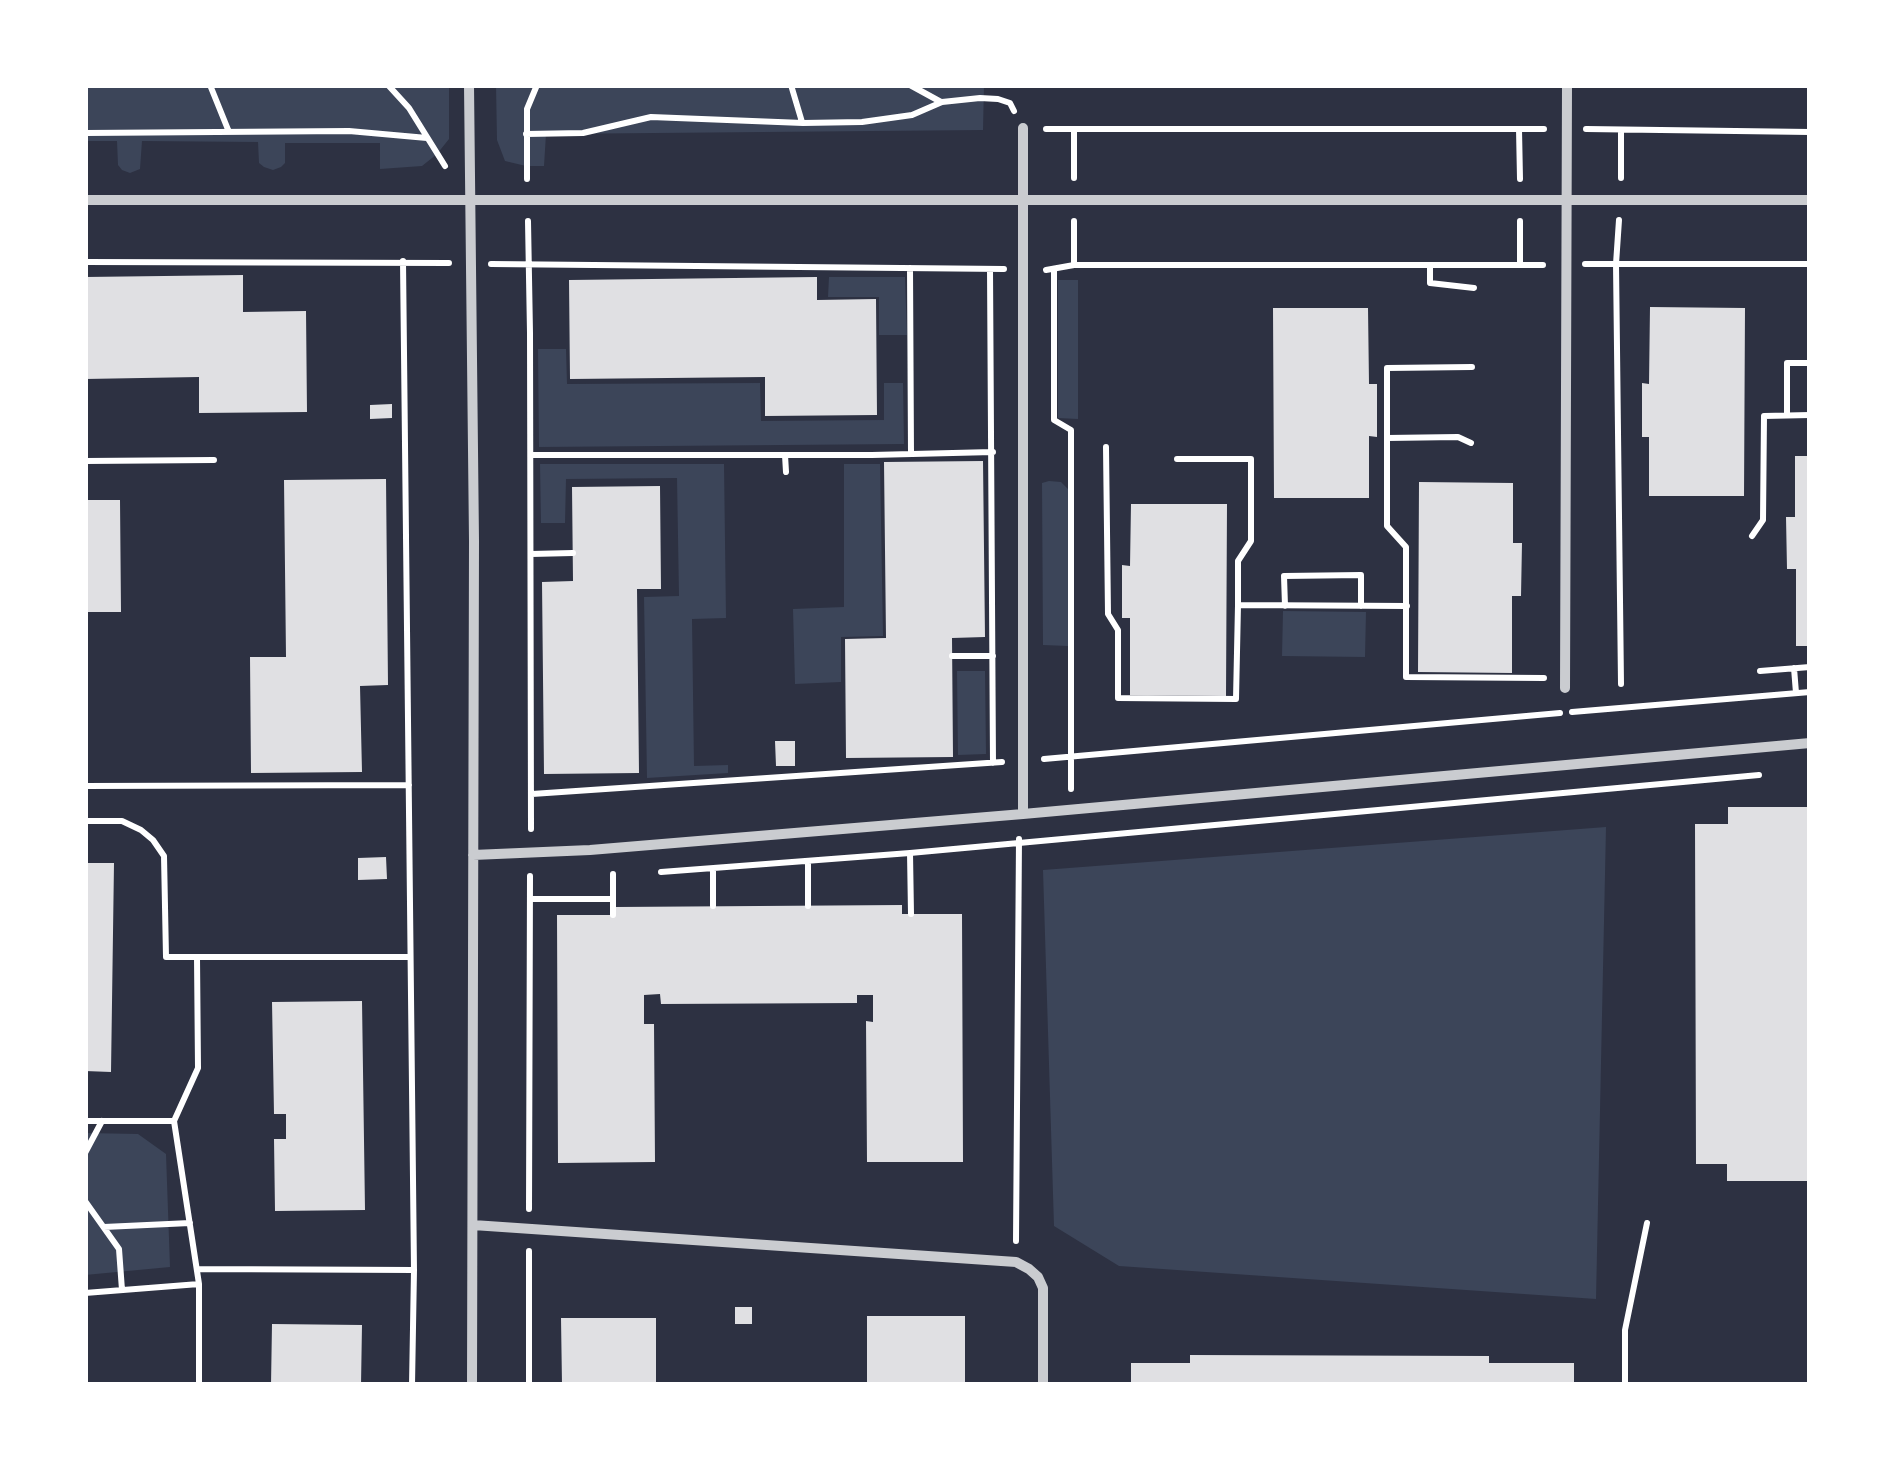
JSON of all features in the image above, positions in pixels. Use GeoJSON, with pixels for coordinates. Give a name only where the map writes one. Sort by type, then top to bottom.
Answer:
{"type":"FeatureCollection","features":[{"type":"Feature","properties":{"kind":"street"},"geometry":{"type":"LineString","coordinates":[[469,85],[472,1385]]}},
{"type":"Feature","properties":{"kind":"street"},"geometry":{"type":"LineString","coordinates":[[1565,683],[1567,85]]}},
{"type":"Feature","properties":{"kind":"street"},"geometry":{"type":"LineString","coordinates":[[1023,128],[1023,814]]}},
{"type":"Feature","properties":{"kind":"street"},"geometry":{"type":"LineString","coordinates":[[85,200],[1810,200]]}},
{"type":"Feature","properties":{"kind":"street"},"geometry":{"type":"LineString","coordinates":[[473,855],[1072,810],[1810,743]]}},
{"type":"Feature","properties":{"kind":"street"},"geometry":{"type":"LineString","coordinates":[[472,1225],[1016,1262],[1029,1268],[1044,1288],[1042,1385]]}},
{"type":"Feature","properties":{"kind":"path"},"geometry":{"type":"LineString","coordinates":[[210,85],[229,132]]}},
{"type":"Feature","properties":{"kind":"path"},"geometry":{"type":"LineString","coordinates":[[388,85],[409,108],[469,200]]}},
{"type":"Feature","properties":{"kind":"path"},"geometry":{"type":"LineString","coordinates":[[527,173],[527,109],[536,85]]}},
{"type":"Feature","properties":{"kind":"path"},"geometry":{"type":"LineString","coordinates":[[792,85],[802,123]]}},
{"type":"Feature","properties":{"kind":"path"},"geometry":{"type":"LineString","coordinates":[[910,85],[942,102]]}},
{"type":"Feature","properties":{"kind":"path"},"geometry":{"type":"LineString","coordinates":[[526,134],[582,133],[651,117],[862,122],[912,115],[942,102],[998,99],[1010,103],[1023,128]]}},
{"type":"Feature","properties":{"kind":"path"},"geometry":{"type":"LineString","coordinates":[[1074,129],[1810,132]]}},
{"type":"Feature","properties":{"kind":"path"},"geometry":{"type":"LineString","coordinates":[[1620,684],[1616,264],[1621,130]]}},
{"type":"Feature","properties":{"kind":"path"},"geometry":{"type":"LineString","coordinates":[[85,133],[349,131],[428,138]]}},
{"type":"Feature","properties":{"kind":"path"},"geometry":{"type":"LineString","coordinates":[[85,262],[1054,270],[1074,265],[1810,264]]}},
{"type":"Feature","properties":{"kind":"path"},"geometry":{"type":"LineString","coordinates":[[403,262],[412,1385]]}},
{"type":"Feature","properties":{"kind":"path"},"geometry":{"type":"LineString","coordinates":[[528,264],[532,794],[529,1385]]}},
{"type":"Feature","properties":{"kind":"path"},"geometry":{"type":"LineString","coordinates":[[1430,266],[1430,283],[1474,288]]}},
{"type":"Feature","properties":{"kind":"path"},"geometry":{"type":"LineString","coordinates":[[910,268],[912,454]]}},
{"type":"Feature","properties":{"kind":"path"},"geometry":{"type":"LineString","coordinates":[[990,269],[992,763]]}},
{"type":"Feature","properties":{"kind":"path"},"geometry":{"type":"LineString","coordinates":[[1054,270],[1054,420],[1070,430],[1072,810]]}},
{"type":"Feature","properties":{"kind":"path"},"geometry":{"type":"LineString","coordinates":[[1788,415],[1787,363],[1810,363]]}},
{"type":"Feature","properties":{"kind":"path"},"geometry":{"type":"LineString","coordinates":[[1472,367],[1386,368],[1387,526],[1406,547],[1406,677],[1565,683]]}},
{"type":"Feature","properties":{"kind":"path"},"geometry":{"type":"LineString","coordinates":[[1752,536],[1763,520],[1764,416],[1810,415]]}},
{"type":"Feature","properties":{"kind":"path"},"geometry":{"type":"LineString","coordinates":[[1387,438],[1458,436],[1471,443]]}},
{"type":"Feature","properties":{"kind":"path"},"geometry":{"type":"LineString","coordinates":[[1106,447],[1108,614],[1118,630],[1118,698],[1236,698],[1238,561],[1251,541],[1251,459],[1177,459]]}},
{"type":"Feature","properties":{"kind":"path"},"geometry":{"type":"LineString","coordinates":[[530,454],[992,452]]}},
{"type":"Feature","properties":{"kind":"path"},"geometry":{"type":"LineString","coordinates":[[785,454],[786,472]]}},
{"type":"Feature","properties":{"kind":"path"},"geometry":{"type":"LineString","coordinates":[[85,461],[214,460]]}},
{"type":"Feature","properties":{"kind":"path"},"geometry":{"type":"LineString","coordinates":[[531,554],[573,554]]}},
{"type":"Feature","properties":{"kind":"path"},"geometry":{"type":"LineString","coordinates":[[1285,606],[1284,576],[1361,575],[1361,606]]}},
{"type":"Feature","properties":{"kind":"path"},"geometry":{"type":"LineString","coordinates":[[1238,605],[1407,606]]}},
{"type":"Feature","properties":{"kind":"path"},"geometry":{"type":"LineString","coordinates":[[952,656],[992,656]]}},
{"type":"Feature","properties":{"kind":"path"},"geometry":{"type":"LineString","coordinates":[[1760,670],[1810,667]]}},
{"type":"Feature","properties":{"kind":"path"},"geometry":{"type":"LineString","coordinates":[[1794,668],[1796,693]]}},
{"type":"Feature","properties":{"kind":"path"},"geometry":{"type":"LineString","coordinates":[[532,794],[992,763],[1810,692]]}},
{"type":"Feature","properties":{"kind":"path"},"geometry":{"type":"LineString","coordinates":[[85,786],[165,782],[409,785]]}},
{"type":"Feature","properties":{"kind":"path"},"geometry":{"type":"LineString","coordinates":[[1016,1262],[1018,843],[1023,814]]}},
{"type":"Feature","properties":{"kind":"path"},"geometry":{"type":"LineString","coordinates":[[85,821],[122,821],[153,840],[164,856],[166,957],[410,957]]}},
{"type":"Feature","properties":{"kind":"path"},"geometry":{"type":"LineString","coordinates":[[910,853],[911,914]]}},
{"type":"Feature","properties":{"kind":"path"},"geometry":{"type":"LineString","coordinates":[[808,861],[808,906]]}},
{"type":"Feature","properties":{"kind":"path"},"geometry":{"type":"LineString","coordinates":[[712,869],[712,906]]}},
{"type":"Feature","properties":{"kind":"path"},"geometry":{"type":"LineString","coordinates":[[613,874],[613,915]]}},
{"type":"Feature","properties":{"kind":"path"},"geometry":{"type":"LineString","coordinates":[[530,899],[613,898]]}},
{"type":"Feature","properties":{"kind":"path"},"geometry":{"type":"LineString","coordinates":[[197,957],[198,1068],[174,1120],[199,1284],[199,1385]]}},
{"type":"Feature","properties":{"kind":"path"},"geometry":{"type":"LineString","coordinates":[[85,1121],[174,1120]]}},
{"type":"Feature","properties":{"kind":"path"},"geometry":{"type":"LineString","coordinates":[[85,1154],[102,1121]]}},
{"type":"Feature","properties":{"kind":"path"},"geometry":{"type":"LineString","coordinates":[[85,1201],[119,1249],[122,1290]]}},
{"type":"Feature","properties":{"kind":"path"},"geometry":{"type":"LineString","coordinates":[[103,1227],[190,1223]]}},
{"type":"Feature","properties":{"kind":"path"},"geometry":{"type":"LineString","coordinates":[[1625,1385],[1625,1330],[1647,1223]]}},
{"type":"Feature","properties":{"kind":"path"},"geometry":{"type":"LineString","coordinates":[[196,1269],[414,1270]]}},
{"type":"Feature","properties":{"kind":"path"},"geometry":{"type":"LineString","coordinates":[[85,1293],[199,1284]]}},
{"type":"Feature","properties":{"kind":"shaded area"},"geometry":{"type":"Polygon","coordinates":[[[85,85],[449,85],[449,139],[422,166],[380,169],[380,143],[285,143],[285,163],[273,170],[259,163],[258,142],[142,141],[140,169],[130,173],[118,165],[117,141],[85,141],[85,85]]]}},
{"type":"Feature","properties":{"kind":"shaded area"},"geometry":{"type":"Polygon","coordinates":[[[496,85],[984,85],[983,130],[546,134],[544,166],[526,166],[505,161],[497,140],[496,85]]]}},
{"type":"Feature","properties":{"kind":"shaded area"},"geometry":{"type":"Polygon","coordinates":[[[829,277],[905,277],[907,335],[879,335],[879,297],[828,297],[829,277]]]}},
{"type":"Feature","properties":{"kind":"shaded area"},"geometry":{"type":"Polygon","coordinates":[[[1058,280],[1078,280],[1078,419],[1058,418],[1058,280]]]}},
{"type":"Feature","properties":{"kind":"shaded area"},"geometry":{"type":"Polygon","coordinates":[[[538,349],[566,349],[567,384],[760,383],[761,421],[884,420],[884,383],[903,383],[904,444],[539,447],[538,349]]]}},
{"type":"Feature","properties":{"kind":"shaded area"},"geometry":{"type":"Polygon","coordinates":[[[540,464],[724,464],[726,618],[692,619],[694,766],[728,765],[728,773],[647,778],[644,597],[679,596],[677,478],[566,479],[565,523],[541,523],[540,464]]]}},
{"type":"Feature","properties":{"kind":"shaded area"},"geometry":{"type":"Polygon","coordinates":[[[844,464],[880,464],[883,636],[841,637],[841,682],[795,684],[793,609],[844,607],[844,464]]]}},
{"type":"Feature","properties":{"kind":"shaded area"},"geometry":{"type":"Polygon","coordinates":[[[1061,482],[1068,489],[1068,646],[1043,645],[1042,483],[1061,482]]]}},
{"type":"Feature","properties":{"kind":"shaded area"},"geometry":{"type":"Polygon","coordinates":[[[1283,611],[1366,612],[1365,657],[1282,656],[1283,611]]]}},
{"type":"Feature","properties":{"kind":"shaded area"},"geometry":{"type":"Polygon","coordinates":[[[957,671],[985,671],[986,754],[958,755],[957,671]]]}},
{"type":"Feature","properties":{"kind":"shaded area"},"geometry":{"type":"Polygon","coordinates":[[[1606,827],[1596,1299],[1119,1266],[1054,1226],[1043,870],[1606,827]]]}},
{"type":"Feature","properties":{"kind":"shaded area"},"geometry":{"type":"Polygon","coordinates":[[[85,1133],[138,1134],[166,1154],[170,1267],[85,1275],[85,1133]]]}},
{"type":"Feature","properties":{"kind":"building"},"geometry":{"type":"Polygon","coordinates":[[[243,275],[243,312],[306,311],[307,412],[199,413],[199,377],[85,379],[85,277],[243,275]]]}},
{"type":"Feature","properties":{"kind":"building"},"geometry":{"type":"Polygon","coordinates":[[[817,277],[817,300],[876,299],[877,415],[765,416],[765,377],[570,379],[569,280],[817,277]]]}},
{"type":"Feature","properties":{"kind":"building"},"geometry":{"type":"Polygon","coordinates":[[[1650,307],[1745,308],[1744,496],[1649,496],[1649,437],[1642,437],[1642,383],[1649,384],[1650,307]]]}},
{"type":"Feature","properties":{"kind":"building"},"geometry":{"type":"Polygon","coordinates":[[[1273,308],[1368,308],[1369,384],[1377,384],[1377,437],[1369,436],[1369,498],[1274,498],[1273,308]]]}},
{"type":"Feature","properties":{"kind":"building"},"geometry":{"type":"Polygon","coordinates":[[[392,404],[392,418],[370,419],[370,405],[392,404]]]}},
{"type":"Feature","properties":{"kind":"building"},"geometry":{"type":"Polygon","coordinates":[[[1795,456],[1810,456],[1810,646],[1796,646],[1796,569],[1787,569],[1786,517],[1795,517],[1795,456]]]}},
{"type":"Feature","properties":{"kind":"building"},"geometry":{"type":"Polygon","coordinates":[[[983,461],[985,637],[952,638],[953,757],[846,758],[845,639],[886,638],[884,462],[983,461]]]}},
{"type":"Feature","properties":{"kind":"building"},"geometry":{"type":"Polygon","coordinates":[[[386,479],[388,685],[360,686],[362,772],[251,773],[250,657],[286,657],[284,480],[386,479]]]}},
{"type":"Feature","properties":{"kind":"building"},"geometry":{"type":"Polygon","coordinates":[[[1419,482],[1513,483],[1513,543],[1522,543],[1521,596],[1512,596],[1512,673],[1418,672],[1419,482]]]}},
{"type":"Feature","properties":{"kind":"building"},"geometry":{"type":"Polygon","coordinates":[[[660,486],[661,589],[637,589],[639,773],[544,774],[542,582],[573,581],[572,487],[660,486]]]}},
{"type":"Feature","properties":{"kind":"building"},"geometry":{"type":"Polygon","coordinates":[[[85,500],[120,500],[121,612],[85,612],[85,500]]]}},
{"type":"Feature","properties":{"kind":"building"},"geometry":{"type":"Polygon","coordinates":[[[1131,504],[1227,504],[1226,696],[1130,695],[1130,618],[1122,618],[1122,565],[1130,566],[1131,504]]]}},
{"type":"Feature","properties":{"kind":"building"},"geometry":{"type":"Polygon","coordinates":[[[775,741],[795,741],[795,766],[776,766],[775,741]]]}},
{"type":"Feature","properties":{"kind":"building"},"geometry":{"type":"Polygon","coordinates":[[[1728,807],[1810,807],[1810,1181],[1727,1181],[1727,1164],[1696,1164],[1695,824],[1728,824],[1728,807]]]}},
{"type":"Feature","properties":{"kind":"building"},"geometry":{"type":"Polygon","coordinates":[[[386,857],[387,879],[358,880],[358,858],[386,857]]]}},
{"type":"Feature","properties":{"kind":"building"},"geometry":{"type":"Polygon","coordinates":[[[85,863],[114,863],[111,1072],[85,1071],[85,863]]]}},
{"type":"Feature","properties":{"kind":"building"},"geometry":{"type":"Polygon","coordinates":[[[902,905],[902,914],[962,914],[963,1162],[867,1162],[866,1021],[873,1022],[873,995],[857,995],[857,1003],[661,1004],[660,994],[644,995],[644,1024],[654,1024],[655,1162],[558,1163],[557,915],[616,915],[616,907],[902,905]]]}},
{"type":"Feature","properties":{"kind":"building"},"geometry":{"type":"Polygon","coordinates":[[[362,1001],[365,1210],[275,1211],[274,1139],[286,1139],[286,1114],[274,1114],[272,1002],[362,1001]]]}},
{"type":"Feature","properties":{"kind":"building"},"geometry":{"type":"Polygon","coordinates":[[[735,1307],[752,1307],[752,1324],[735,1324],[735,1307]]]}},
{"type":"Feature","properties":{"kind":"building"},"geometry":{"type":"Polygon","coordinates":[[[867,1316],[965,1316],[965,1385],[867,1385],[867,1316]]]}},
{"type":"Feature","properties":{"kind":"building"},"geometry":{"type":"Polygon","coordinates":[[[561,1318],[656,1318],[656,1385],[562,1385],[561,1318]]]}},
{"type":"Feature","properties":{"kind":"building"},"geometry":{"type":"Polygon","coordinates":[[[272,1324],[362,1325],[361,1385],[271,1385],[272,1324]]]}},
{"type":"Feature","properties":{"kind":"building"},"geometry":{"type":"Polygon","coordinates":[[[1190,1355],[1489,1356],[1489,1363],[1574,1363],[1574,1385],[1131,1385],[1131,1363],[1190,1363],[1190,1355]]]}}]}
